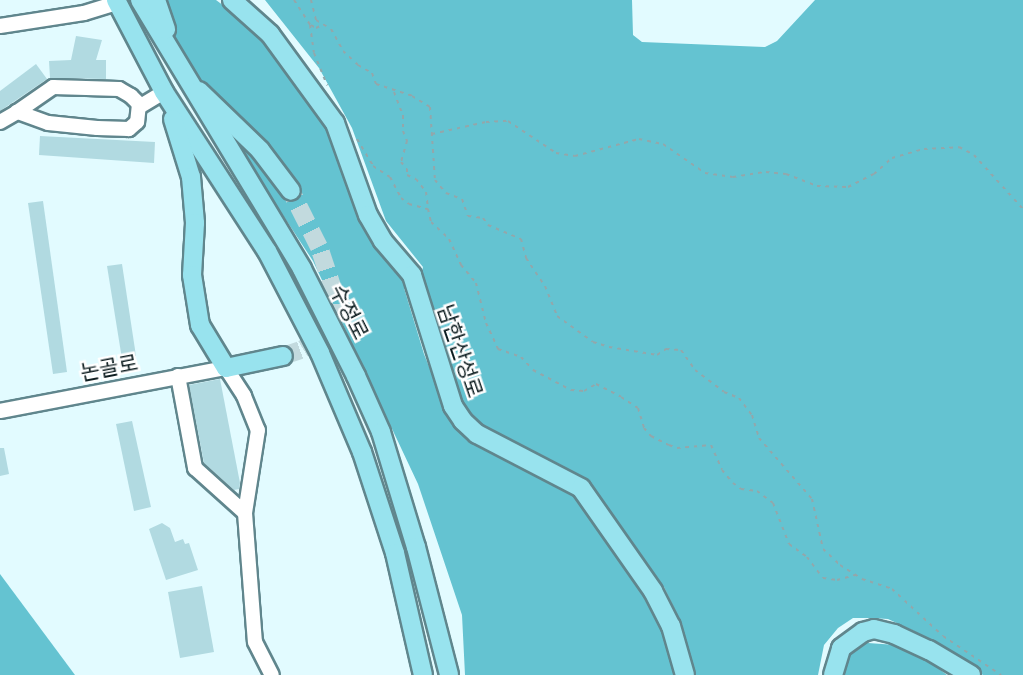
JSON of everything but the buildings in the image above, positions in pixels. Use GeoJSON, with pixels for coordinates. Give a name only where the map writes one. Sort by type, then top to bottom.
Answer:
{"type":"FeatureCollection","features":[{"type":"Feature","properties":{"kind":"main road","name":"수정로"},"geometry":{"type":"LineString","coordinates":[[140,0],[322,307],[376,421],[416,547],[449,675]]}},
{"type":"Feature","properties":{"kind":"main road"},"geometry":{"type":"LineString","coordinates":[[156,0],[175,59]]}},
{"type":"Feature","properties":{"kind":"main road","name":"남한산성로"},"geometry":{"type":"LineString","coordinates":[[232,0],[270,34],[335,123],[368,215],[383,241],[412,275],[453,406],[463,422],[477,434],[581,488],[653,591],[671,626],[685,675]]}},
{"type":"Feature","properties":{"kind":"main road","name":"수정로"},"geometry":{"type":"LineString","coordinates":[[119,1],[164,92],[267,251],[320,353],[362,452],[395,553],[423,675]]}},
{"type":"Feature","properties":{"kind":"main road"},"geometry":{"type":"LineString","coordinates":[[187,82],[225,113],[260,150],[291,191]]}},
{"type":"Feature","properties":{"kind":"main road"},"geometry":{"type":"LineString","coordinates":[[164,92],[191,177],[195,223],[192,275],[195,310],[206,339],[226,368],[283,356]]}},
{"type":"Feature","properties":{"kind":"main road"},"geometry":{"type":"LineString","coordinates":[[833,675],[841,648],[863,632],[874,629],[894,634],[929,650],[971,675]]}},
{"type":"Feature","properties":{"kind":"street"},"geometry":{"type":"LineString","coordinates":[[0,26],[83,13],[119,1]]}},
{"type":"Feature","properties":{"kind":"street"},"geometry":{"type":"LineString","coordinates":[[0,122],[44,93],[61,86],[119,89],[131,96],[139,107],[137,122],[129,129],[48,123],[17,112]]}},
{"type":"Feature","properties":{"kind":"street"},"geometry":{"type":"LineString","coordinates":[[139,107],[164,92]]}},
{"type":"Feature","properties":{"kind":"street"},"geometry":{"type":"LineString","coordinates":[[226,368],[244,396],[258,430],[245,513],[255,642],[272,675]]}},
{"type":"Feature","properties":{"kind":"street","name":"논골로"},"geometry":{"type":"LineString","coordinates":[[0,411],[226,368]]}},
{"type":"Feature","properties":{"kind":"street"},"geometry":{"type":"LineString","coordinates":[[178,376],[195,468],[245,513]]}},
{"type":"Feature","properties":{"kind":"path"},"geometry":{"type":"LineString","coordinates":[[294,0],[310,25],[314,53],[328,90]]}},
{"type":"Feature","properties":{"kind":"path"},"geometry":{"type":"LineString","coordinates":[[311,0],[316,20],[331,29],[343,51],[372,73],[376,84],[389,86],[393,91],[403,115],[403,131],[407,141],[401,162],[407,169],[407,175],[416,178],[426,192],[431,222],[449,239],[461,265],[476,283],[486,323],[498,349],[521,357],[533,370],[571,390],[584,391],[596,384],[621,397],[638,408],[644,428],[651,436],[669,445],[677,448],[711,444],[716,449],[722,470],[733,483],[741,489],[757,491],[773,503],[789,544],[807,557],[823,578],[837,580],[856,575]]}},
{"type":"Feature","properties":{"kind":"path"},"geometry":{"type":"LineString","coordinates":[[310,25],[316,28],[322,25]]}},
{"type":"Feature","properties":{"kind":"path"},"geometry":{"type":"LineString","coordinates":[[393,91],[412,96],[430,107],[435,180],[446,193],[462,199],[467,216],[483,218],[488,225],[522,239],[526,258],[545,286],[557,316],[593,342],[609,347],[657,355],[666,349],[681,350],[695,370],[724,392],[739,398],[752,415],[759,438],[812,499],[823,549],[856,575],[892,589],[943,636],[1001,675]]}},
{"type":"Feature","properties":{"kind":"path"},"geometry":{"type":"LineString","coordinates":[[430,134],[460,126],[509,121],[556,153],[575,156],[639,139],[663,144],[705,173],[733,177],[766,172],[786,174],[817,186],[848,187],[874,174],[892,158],[924,149],[959,147],[974,155],[1023,209]]}},
{"type":"Feature","properties":{"kind":"path"},"geometry":{"type":"LineString","coordinates":[[352,131],[373,166],[390,177],[401,198],[408,204],[428,209]]}},
{"type":"Feature","properties":{"kind":"shaded area"},"geometry":{"type":"Polygon","coordinates":[[[158,0],[216,0],[244,21],[280,62],[336,137],[407,276],[404,288],[424,354],[450,420],[479,445],[576,495],[648,596],[665,633],[675,675],[465,675],[462,615],[418,484],[313,261],[182,62],[158,0]]]}},
{"type":"Feature","properties":{"kind":"shaded area"},"geometry":{"type":"Polygon","coordinates":[[[265,0],[632,0],[633,35],[642,42],[765,47],[777,41],[815,0],[1023,0],[1023,675],[983,675],[914,631],[888,619],[853,618],[838,628],[824,645],[818,675],[694,675],[682,624],[664,587],[592,486],[572,473],[495,436],[467,411],[440,346],[420,279],[423,267],[386,221],[352,128],[319,68],[265,0]]]}},
{"type":"Feature","properties":{"kind":"shaded area"},"geometry":{"type":"Polygon","coordinates":[[[0,574],[75,675],[0,675],[0,574]]]}},
{"type":"Feature","properties":{"kind":"shaded area"},"geometry":{"type":"Polygon","coordinates":[[[854,642],[896,645],[929,661],[947,675],[839,675],[841,660],[854,642]]]}},
{"type":"Feature","properties":{"kind":"tunnel"},"geometry":{"type":"LineString","coordinates":[[283,356],[303,349],[322,337],[333,322],[335,295],[319,247],[291,191]]}}]}
